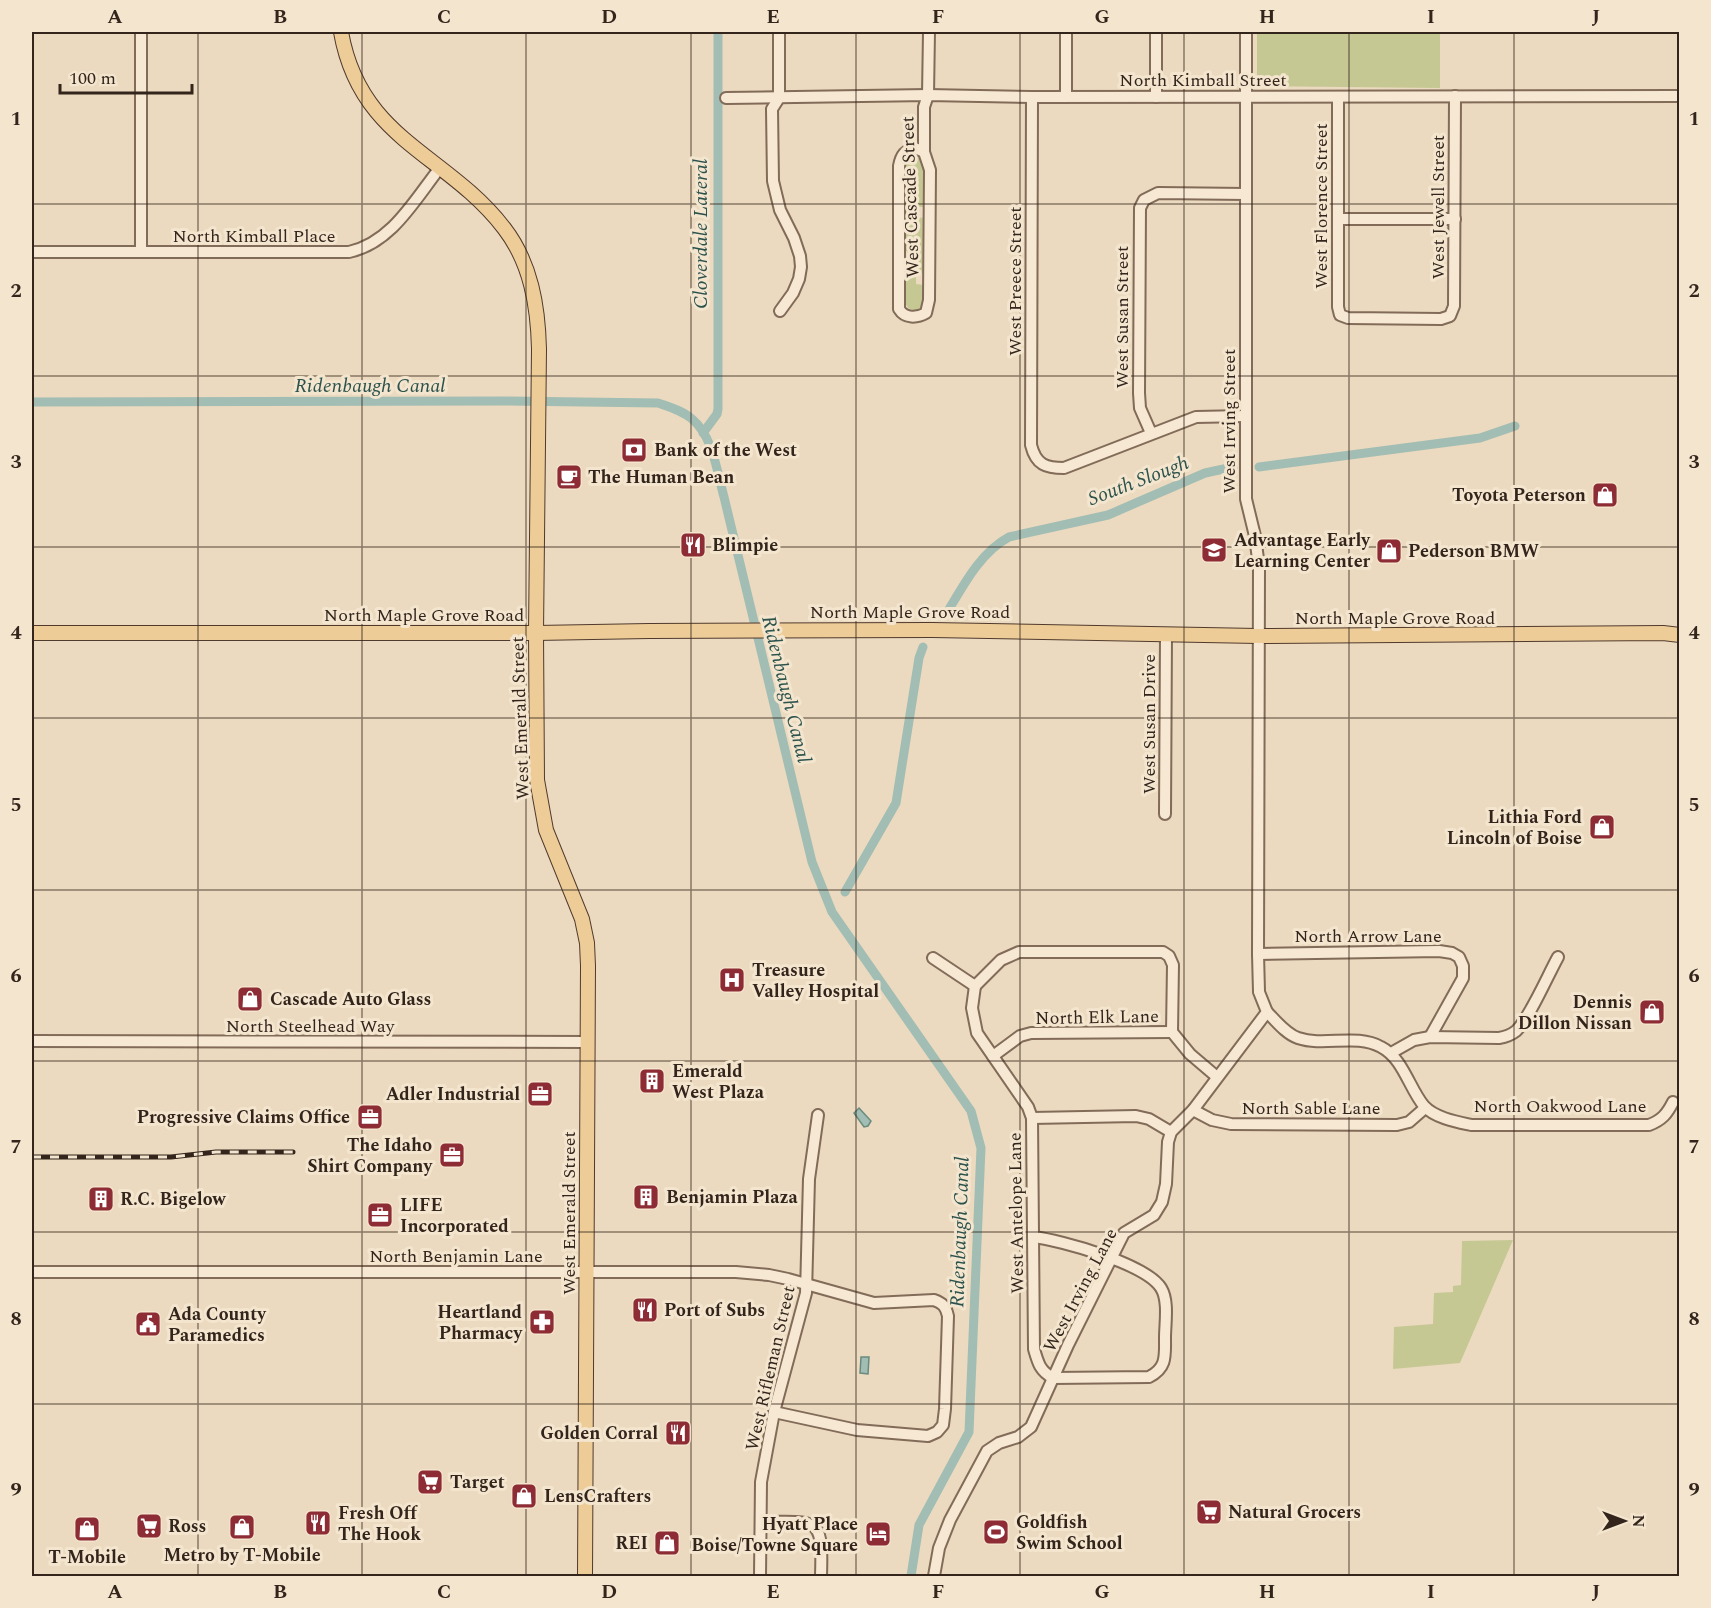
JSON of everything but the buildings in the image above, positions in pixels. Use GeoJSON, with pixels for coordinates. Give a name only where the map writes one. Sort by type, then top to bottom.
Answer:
{"type":"FeatureCollection","features":[{"type":"Feature","properties":{"kind":"main road","name":"West Emerald Street"},"geometry":{"type":"LineString","coordinates":[[341,32],[350,66],[370,104],[394,133],[486,207],[505,229],[524,264],[536,305],[539,349],[537,780],[546,830],[578,905],[587,942],[585,1576]]}},
{"type":"Feature","properties":{"kind":"main road","name":"North Maple Grove Road"},"geometry":{"type":"LineString","coordinates":[[32,633],[937,630],[1258,636],[1663,633],[1680,635]]}},
{"type":"Feature","properties":{"kind":"street"},"geometry":{"type":"LineString","coordinates":[[141,32],[141,252]]}},
{"type":"Feature","properties":{"kind":"street"},"geometry":{"type":"LineString","coordinates":[[779,32],[779,98],[772,109],[773,181],[780,210],[797,247],[801,267],[793,293],[780,310]]}},
{"type":"Feature","properties":{"kind":"street","name":"West Cascade Street"},"geometry":{"type":"LineString","coordinates":[[924,152],[915,148],[906,151],[899,166],[899,309],[904,315],[914,317],[926,313],[929,300],[930,170],[924,152],[924,107],[928,96],[929,32]]}},
{"type":"Feature","properties":{"kind":"street"},"geometry":{"type":"LineString","coordinates":[[1066,32],[1066,97]]}},
{"type":"Feature","properties":{"kind":"street"},"geometry":{"type":"LineString","coordinates":[[1156,32],[1156,97]]}},
{"type":"Feature","properties":{"kind":"street","name":"West Irving Street"},"geometry":{"type":"LineString","coordinates":[[1246,32],[1246,500],[1255,536],[1259,567],[1258,954]]}},
{"type":"Feature","properties":{"kind":"street","name":"West Jewell Street"},"geometry":{"type":"LineString","coordinates":[[1450,316],[1454,306],[1455,96]]}},
{"type":"Feature","properties":{"kind":"street","name":"North Kimball Street"},"geometry":{"type":"LineString","coordinates":[[726,98],[1680,96]]}},
{"type":"Feature","properties":{"kind":"street","name":"West Preece Street"},"geometry":{"type":"LineString","coordinates":[[1032,97],[1031,445],[1034,455],[1040,463],[1050,468],[1064,468],[1151,434]]}},
{"type":"Feature","properties":{"kind":"street","name":"West Florence Street"},"geometry":{"type":"LineString","coordinates":[[1338,97],[1338,306],[1340,315],[1348,318],[1441,319],[1450,316]]}},
{"type":"Feature","properties":{"kind":"street","name":"North Kimball Place"},"geometry":{"type":"LineString","coordinates":[[33,252],[349,252],[364,249],[391,231],[439,169]]}},
{"type":"Feature","properties":{"kind":"street","name":"West Susan Street"},"geometry":{"type":"LineString","coordinates":[[1151,434],[1140,408],[1139,393],[1138,215],[1140,208],[1144,200],[1158,193],[1246,194]]}},
{"type":"Feature","properties":{"kind":"street"},"geometry":{"type":"LineString","coordinates":[[1338,219],[1455,219]]}},
{"type":"Feature","properties":{"kind":"street"},"geometry":{"type":"LineString","coordinates":[[1151,434],[1196,417],[1245,416]]}},
{"type":"Feature","properties":{"kind":"street","name":"West Susan Drive"},"geometry":{"type":"LineString","coordinates":[[1165,814],[1166,634]]}},
{"type":"Feature","properties":{"kind":"street","name":"North Arrow Lane"},"geometry":{"type":"LineString","coordinates":[[1258,954],[1439,951],[1452,953],[1459,957],[1463,966],[1463,978],[1430,1037]]}},
{"type":"Feature","properties":{"kind":"street"},"geometry":{"type":"LineString","coordinates":[[933,958],[975,986],[1001,960],[1019,952],[1163,952],[1169,956],[1173,965],[1172,1032],[1190,1054],[1217,1077]]}},
{"type":"Feature","properties":{"kind":"street"},"geometry":{"type":"LineString","coordinates":[[1258,954],[1259,992],[1267,1012],[1288,1033],[1309,1041],[1366,1041],[1380,1046],[1391,1053],[1425,1108]]}},
{"type":"Feature","properties":{"kind":"street"},"geometry":{"type":"LineString","coordinates":[[1391,1053],[1414,1040],[1430,1037],[1499,1038],[1507,1036],[1516,1030],[1524,1019],[1558,957]]}},
{"type":"Feature","properties":{"kind":"street","name":"West Antelope Lane"},"geometry":{"type":"LineString","coordinates":[[975,986],[972,1008],[977,1033],[1028,1107],[1032,1118],[1034,1349],[1043,1372],[1053,1378]]}},
{"type":"Feature","properties":{"kind":"street"},"geometry":{"type":"LineString","coordinates":[[1032,1118],[1136,1116],[1149,1119],[1171,1132],[1193,1110],[1267,1012]]}},
{"type":"Feature","properties":{"kind":"street","name":"North Elk Lane"},"geometry":{"type":"LineString","coordinates":[[993,1056],[1020,1036],[1031,1033],[1172,1032]]}},
{"type":"Feature","properties":{"kind":"street","name":"North Steelhead Way"},"geometry":{"type":"LineString","coordinates":[[32,1041],[588,1042]]}},
{"type":"Feature","properties":{"kind":"street","name":"North Oakwood Lane"},"geometry":{"type":"LineString","coordinates":[[1425,1108],[1450,1120],[1471,1125],[1649,1125],[1660,1121],[1673,1102]]}},
{"type":"Feature","properties":{"kind":"street","name":"North Sable Lane"},"geometry":{"type":"LineString","coordinates":[[1193,1110],[1212,1120],[1231,1124],[1397,1125],[1409,1122],[1425,1108]]}},
{"type":"Feature","properties":{"kind":"street","name":"West Rifleman Street"},"geometry":{"type":"LineString","coordinates":[[760,1576],[761,1482],[774,1412],[806,1293],[810,1168],[818,1115]]}},
{"type":"Feature","properties":{"kind":"street","name":"West Irving Lane"},"geometry":{"type":"LineString","coordinates":[[934,1576],[939,1548],[950,1520],[987,1451],[999,1443],[1018,1437],[1031,1427],[1124,1233],[1154,1215],[1162,1202],[1171,1132]]}},
{"type":"Feature","properties":{"kind":"street"},"geometry":{"type":"LineString","coordinates":[[1033,1237],[1046,1238],[1111,1258],[1152,1277],[1161,1288],[1165,1302],[1165,1359],[1157,1373],[1149,1377],[1053,1378]]}},
{"type":"Feature","properties":{"kind":"street","name":"North Benjamin Lane"},"geometry":{"type":"LineString","coordinates":[[32,1272],[736,1272],[768,1275],[874,1303],[934,1300],[946,1307],[948,1316],[945,1409],[943,1425],[937,1432],[928,1436],[857,1430],[774,1412]]}},
{"type":"Feature","properties":{"kind":"street"},"geometry":{"type":"LineString","coordinates":[[761,1522],[798,1521],[815,1527],[820,1534],[822,1544],[821,1576]]}},
{"type":"Feature","properties":{"kind":"green space"},"geometry":{"type":"Polygon","coordinates":[[[1257,32],[1440,32],[1440,88],[1257,86],[1257,32]]]}},
{"type":"Feature","properties":{"kind":"green space"},"geometry":{"type":"Polygon","coordinates":[[[912,154],[919,158],[924,173],[924,207],[916,207],[916,217],[924,218],[924,274],[916,274],[916,284],[924,285],[924,297],[923,304],[915,311],[908,308],[905,303],[905,262],[913,262],[913,252],[905,251],[905,196],[913,195],[913,185],[905,184],[905,167],[912,154]]]}},
{"type":"Feature","properties":{"kind":"green space"},"geometry":{"type":"Polygon","coordinates":[[[1513,1240],[1460,1363],[1393,1369],[1394,1327],[1433,1324],[1434,1293],[1453,1292],[1453,1286],[1461,1285],[1462,1241],[1513,1240]]]}},
{"type":"Feature","properties":{"kind":"shaded area"},"geometry":{"type":"Polygon","coordinates":[[[859,1108],[871,1121],[868,1126],[864,1127],[854,1113],[859,1108]]]}},
{"type":"Feature","properties":{"kind":"shaded area"},"geometry":{"type":"Polygon","coordinates":[[[861,1357],[869,1357],[868,1374],[860,1373],[861,1357]]]}},
{"type":"Feature","properties":{"kind":"waterway","name":"Cloverdale Lateral"},"geometry":{"type":"LineString","coordinates":[[703,433],[717,414],[718,409],[718,32]]}},
{"type":"Feature","properties":{"kind":"waterway","name":"Ridenbaugh Canal"},"geometry":{"type":"LineString","coordinates":[[32,402],[658,403],[685,414],[699,426],[710,445],[716,466],[812,862],[832,912],[971,1111],[981,1148],[969,1432],[919,1525],[911,1576]]}},
{"type":"Feature","properties":{"kind":"waterway","name":"South Slough"},"geometry":{"type":"LineString","coordinates":[[1259,467],[1480,438],[1515,426]]}},
{"type":"Feature","properties":{"kind":"waterway","name":"South Slough"},"geometry":{"type":"LineString","coordinates":[[948,611],[982,560],[999,543],[1009,537],[1108,515],[1205,473],[1233,467]]}},
{"type":"Feature","properties":{"kind":"waterway","name":"South Slough"},"geometry":{"type":"LineString","coordinates":[[845,892],[896,803],[919,658],[923,647]]}},
{"type":"Feature","properties":{"kind":"railway"},"geometry":{"type":"LineString","coordinates":[[32,1157],[171,1157],[216,1152],[293,1152]]}},
{"type":"Feature","properties":{"kind":"place","name":"Bank of the West"},"geometry":{"type":"Point","coordinates":[634,450]}},
{"type":"Feature","properties":{"kind":"place","name":"The Human Bean"},"geometry":{"type":"Point","coordinates":[569,477]}},
{"type":"Feature","properties":{"kind":"place","name":"Toyota Peterson"},"geometry":{"type":"Point","coordinates":[1605,495]}},
{"type":"Feature","properties":{"kind":"place","name":"Blimpie"},"geometry":{"type":"Point","coordinates":[693,545]}},
{"type":"Feature","properties":{"kind":"place","name":"Advantage Early Learning Center"},"geometry":{"type":"Point","coordinates":[1214,550]}},
{"type":"Feature","properties":{"kind":"place","name":"Pederson BMW"},"geometry":{"type":"Point","coordinates":[1389,551]}},
{"type":"Feature","properties":{"kind":"place","name":"Lithia Ford Lincoln of Boise"},"geometry":{"type":"Point","coordinates":[1602,827]}},
{"type":"Feature","properties":{"kind":"place","name":"Treasure Valley Hospital"},"geometry":{"type":"Point","coordinates":[732,980]}},
{"type":"Feature","properties":{"kind":"place","name":"Cascade Auto Glass"},"geometry":{"type":"Point","coordinates":[250,999]}},
{"type":"Feature","properties":{"kind":"place","name":"Dennis Dillon Nissan"},"geometry":{"type":"Point","coordinates":[1652,1012]}},
{"type":"Feature","properties":{"kind":"place","name":"Emerald West Plaza"},"geometry":{"type":"Point","coordinates":[652,1081]}},
{"type":"Feature","properties":{"kind":"place","name":"Adler Industrial"},"geometry":{"type":"Point","coordinates":[540,1094]}},
{"type":"Feature","properties":{"kind":"place","name":"Progressive Claims Office"},"geometry":{"type":"Point","coordinates":[370,1117]}},
{"type":"Feature","properties":{"kind":"place","name":"The Idaho Shirt Company"},"geometry":{"type":"Point","coordinates":[452,1155]}},
{"type":"Feature","properties":{"kind":"place","name":"Benjamin Plaza"},"geometry":{"type":"Point","coordinates":[646,1197]}},
{"type":"Feature","properties":{"kind":"place","name":"R.C. Bigelow"},"geometry":{"type":"Point","coordinates":[101,1199]}},
{"type":"Feature","properties":{"kind":"place","name":"LIFE Incorporated"},"geometry":{"type":"Point","coordinates":[380,1215]}},
{"type":"Feature","properties":{"kind":"place","name":"Port of Subs"},"geometry":{"type":"Point","coordinates":[645,1310]}},
{"type":"Feature","properties":{"kind":"place","name":"Heartland Pharmacy"},"geometry":{"type":"Point","coordinates":[542,1322]}},
{"type":"Feature","properties":{"kind":"place","name":"Ada County Paramedics"},"geometry":{"type":"Point","coordinates":[148,1324]}},
{"type":"Feature","properties":{"kind":"place","name":"Golden Corral"},"geometry":{"type":"Point","coordinates":[678,1433]}},
{"type":"Feature","properties":{"kind":"place","name":"Target"},"geometry":{"type":"Point","coordinates":[430,1482]}},
{"type":"Feature","properties":{"kind":"place","name":"LensCrafters"},"geometry":{"type":"Point","coordinates":[524,1496]}},
{"type":"Feature","properties":{"kind":"place","name":"Natural Grocers"},"geometry":{"type":"Point","coordinates":[1209,1512]}},
{"type":"Feature","properties":{"kind":"place","name":"Fresh Off The Hook"},"geometry":{"type":"Point","coordinates":[318,1523]}},
{"type":"Feature","properties":{"kind":"place","name":"Ross"},"geometry":{"type":"Point","coordinates":[149,1526]}},
{"type":"Feature","properties":{"kind":"place","name":"Metro by T-Mobile"},"geometry":{"type":"Point","coordinates":[242,1527]}},
{"type":"Feature","properties":{"kind":"place","name":"T-Mobile"},"geometry":{"type":"Point","coordinates":[87,1529]}},
{"type":"Feature","properties":{"kind":"place","name":"Goldfish Swim School"},"geometry":{"type":"Point","coordinates":[996,1532]}},
{"type":"Feature","properties":{"kind":"place","name":"Hyatt Place Boise/Towne Square"},"geometry":{"type":"Point","coordinates":[878,1534]}},
{"type":"Feature","properties":{"kind":"place","name":"REI"},"geometry":{"type":"Point","coordinates":[667,1543]}}]}
